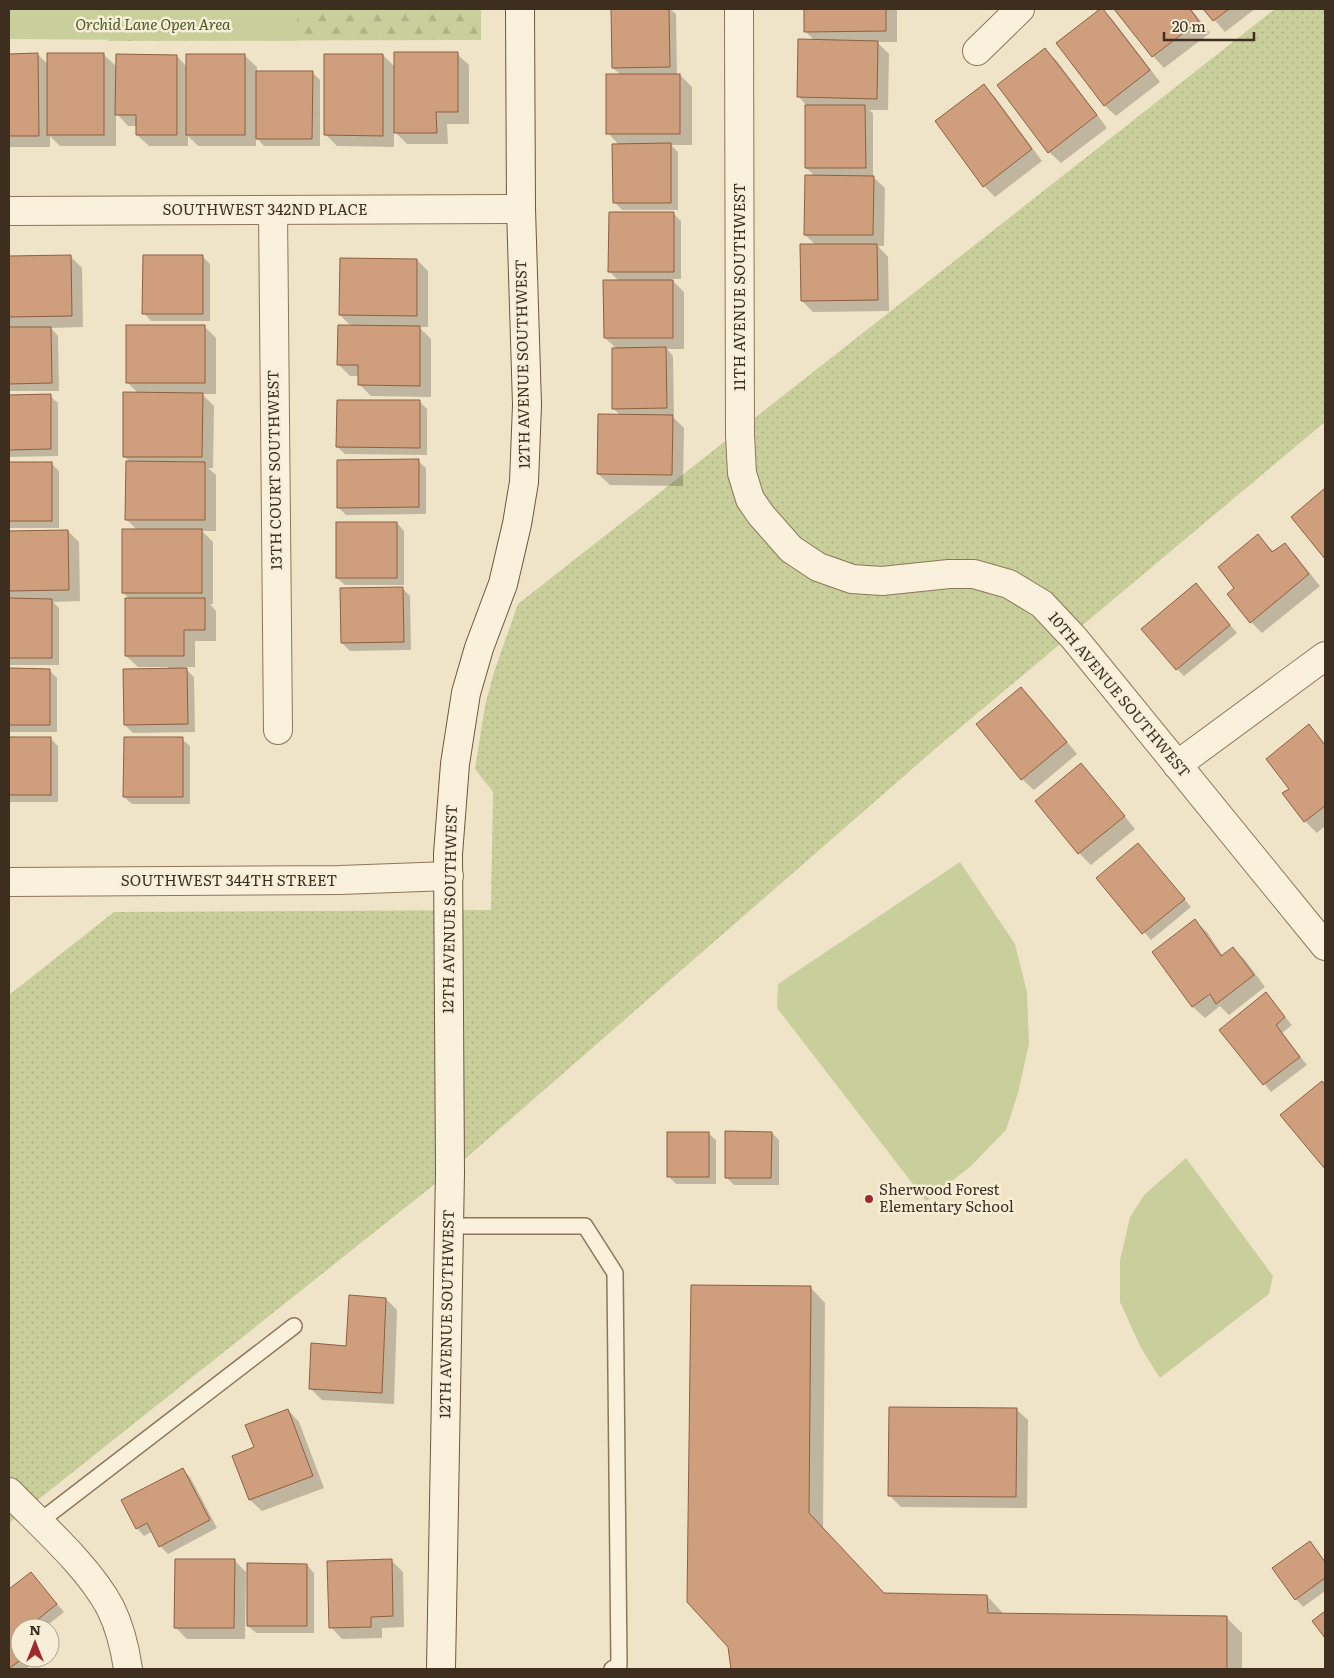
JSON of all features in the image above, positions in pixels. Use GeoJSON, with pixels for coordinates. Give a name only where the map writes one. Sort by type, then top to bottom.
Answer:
{"type":"FeatureCollection","features":[{"type":"Feature","properties":{"kind":"street","name":"12TH AVENUE SOUTHWEST"},"geometry":{"type":"LineString","coordinates":[[441,1669],[449,1226],[448,854],[450,804],[466,693],[479,648],[503,584],[517,524],[524,482],[526,405],[521,209],[520,9]]}},
{"type":"Feature","properties":{"kind":"street","name":"11TH AVENUE SOUTHWEST"},"geometry":{"type":"LineString","coordinates":[[739,9],[740,435],[742,473],[750,499],[791,549]]}},
{"type":"Feature","properties":{"kind":"street"},"geometry":{"type":"LineString","coordinates":[[977,51],[1020,9]]}},
{"type":"Feature","properties":{"kind":"street","name":"SOUTHWEST 342ND PLACE"},"geometry":{"type":"LineString","coordinates":[[9,211],[521,209]]}},
{"type":"Feature","properties":{"kind":"street","name":"13TH COURT SOUTHWEST"},"geometry":{"type":"LineString","coordinates":[[272,210],[278,730]]}},
{"type":"Feature","properties":{"kind":"street","name":"10TH AVENUE SOUTHWEST"},"geometry":{"type":"LineString","coordinates":[[791,549],[818,567],[852,579],[882,581],[949,574],[974,574],[1009,584],[1042,604],[1074,638],[1325,946]]}},
{"type":"Feature","properties":{"kind":"street"},"geometry":{"type":"LineString","coordinates":[[1177,765],[1325,656]]}},
{"type":"Feature","properties":{"kind":"street","name":"SOUTHWEST 344TH STREET"},"geometry":{"type":"LineString","coordinates":[[9,882],[340,880],[449,876]]}},
{"type":"Feature","properties":{"kind":"street"},"geometry":{"type":"LineString","coordinates":[[9,1492],[39,1522],[97,1587],[110,1607],[120,1630],[128,1669]]}},
{"type":"Feature","properties":{"kind":"lane"},"geometry":{"type":"LineString","coordinates":[[449,1226],[585,1226],[615,1273],[619,1665],[612,1669]]}},
{"type":"Feature","properties":{"kind":"lane"},"geometry":{"type":"LineString","coordinates":[[39,1522],[294,1326]]}},
{"type":"Feature","properties":{"kind":"green space","name":"Orchid Lane Open Area"},"geometry":{"type":"Polygon","coordinates":[[[9,9],[297,9],[297,41],[9,39],[9,9]]]}},
{"type":"Feature","properties":{"kind":"green space"},"geometry":{"type":"Polygon","coordinates":[[[117,9],[481,9],[481,40],[108,41],[117,9]]]}},
{"type":"Feature","properties":{"kind":"green space"},"geometry":{"type":"Polygon","coordinates":[[[1275,9],[1325,9],[1325,422],[942,743],[450,1172],[9,1523],[9,995],[114,912],[491,910],[493,792],[475,769],[485,706],[494,672],[518,604],[1275,9]]]}},
{"type":"Feature","properties":{"kind":"green space"},"geometry":{"type":"Polygon","coordinates":[[[960,862],[1015,944],[1027,992],[1029,1044],[1018,1093],[1006,1130],[971,1166],[926,1201],[777,1008],[778,984],[960,862]]]}},
{"type":"Feature","properties":{"kind":"green space"},"geometry":{"type":"Polygon","coordinates":[[[1186,1158],[1273,1276],[1269,1294],[1160,1378],[1141,1348],[1120,1302],[1120,1260],[1130,1217],[1144,1195],[1186,1158]]]}},
{"type":"Feature","properties":{"kind":"building"},"geometry":{"type":"Polygon","coordinates":[[[611,9],[669,9],[670,67],[612,68],[611,9]]]}},
{"type":"Feature","properties":{"kind":"building"},"geometry":{"type":"Polygon","coordinates":[[[804,9],[886,9],[886,31],[804,32],[804,9]]]}},
{"type":"Feature","properties":{"kind":"building"},"geometry":{"type":"Polygon","coordinates":[[[1100,9],[1103,9],[1150,70],[1104,106],[1056,43],[1100,9]]]}},
{"type":"Feature","properties":{"kind":"building"},"geometry":{"type":"Polygon","coordinates":[[[1114,9],[1190,9],[1199,21],[1152,57],[1114,9]]]}},
{"type":"Feature","properties":{"kind":"building"},"geometry":{"type":"Polygon","coordinates":[[[1203,9],[1229,9],[1213,21],[1203,9]]]}},
{"type":"Feature","properties":{"kind":"building"},"geometry":{"type":"Polygon","coordinates":[[[798,39],[878,41],[877,99],[797,97],[798,39]]]}},
{"type":"Feature","properties":{"kind":"building"},"geometry":{"type":"Polygon","coordinates":[[[1045,48],[1097,115],[1048,153],[997,85],[1045,48]]]}},
{"type":"Feature","properties":{"kind":"building"},"geometry":{"type":"Polygon","coordinates":[[[394,52],[458,52],[458,112],[436,112],[437,133],[394,133],[394,52]]]}},
{"type":"Feature","properties":{"kind":"building"},"geometry":{"type":"Polygon","coordinates":[[[38,53],[39,136],[9,136],[9,54],[38,53]]]}},
{"type":"Feature","properties":{"kind":"building"},"geometry":{"type":"Polygon","coordinates":[[[47,53],[104,53],[104,135],[47,135],[47,53]]]}},
{"type":"Feature","properties":{"kind":"building"},"geometry":{"type":"Polygon","coordinates":[[[116,54],[177,55],[177,135],[136,135],[136,115],[115,115],[116,54]]]}},
{"type":"Feature","properties":{"kind":"building"},"geometry":{"type":"Polygon","coordinates":[[[186,54],[245,54],[245,135],[186,135],[186,54]]]}},
{"type":"Feature","properties":{"kind":"building"},"geometry":{"type":"Polygon","coordinates":[[[324,54],[383,54],[383,136],[324,135],[324,54]]]}},
{"type":"Feature","properties":{"kind":"building"},"geometry":{"type":"Polygon","coordinates":[[[256,71],[313,71],[312,139],[256,139],[256,71]]]}},
{"type":"Feature","properties":{"kind":"building"},"geometry":{"type":"Polygon","coordinates":[[[606,74],[680,74],[680,134],[606,134],[606,74]]]}},
{"type":"Feature","properties":{"kind":"building"},"geometry":{"type":"Polygon","coordinates":[[[984,84],[1032,149],[983,187],[935,121],[984,84]]]}},
{"type":"Feature","properties":{"kind":"building"},"geometry":{"type":"Polygon","coordinates":[[[805,105],[865,105],[866,168],[805,168],[805,105]]]}},
{"type":"Feature","properties":{"kind":"building"},"geometry":{"type":"Polygon","coordinates":[[[671,143],[671,203],[613,203],[612,144],[671,143]]]}},
{"type":"Feature","properties":{"kind":"building"},"geometry":{"type":"Polygon","coordinates":[[[805,175],[874,176],[873,235],[804,235],[805,175]]]}},
{"type":"Feature","properties":{"kind":"building"},"geometry":{"type":"Polygon","coordinates":[[[609,212],[674,212],[674,272],[608,272],[609,212]]]}},
{"type":"Feature","properties":{"kind":"building"},"geometry":{"type":"Polygon","coordinates":[[[800,244],[877,244],[878,300],[801,301],[800,244]]]}},
{"type":"Feature","properties":{"kind":"building"},"geometry":{"type":"Polygon","coordinates":[[[71,255],[72,316],[9,317],[9,256],[71,255]]]}},
{"type":"Feature","properties":{"kind":"building"},"geometry":{"type":"Polygon","coordinates":[[[143,255],[203,255],[203,314],[142,314],[143,255]]]}},
{"type":"Feature","properties":{"kind":"building"},"geometry":{"type":"Polygon","coordinates":[[[340,258],[417,259],[417,316],[339,315],[340,258]]]}},
{"type":"Feature","properties":{"kind":"building"},"geometry":{"type":"Polygon","coordinates":[[[603,280],[673,280],[673,338],[604,338],[603,280]]]}},
{"type":"Feature","properties":{"kind":"building"},"geometry":{"type":"Polygon","coordinates":[[[126,325],[205,325],[205,383],[126,383],[126,325]]]}},
{"type":"Feature","properties":{"kind":"building"},"geometry":{"type":"Polygon","coordinates":[[[338,325],[420,326],[420,386],[358,385],[358,365],[337,365],[338,325]]]}},
{"type":"Feature","properties":{"kind":"building"},"geometry":{"type":"Polygon","coordinates":[[[9,327],[51,327],[52,383],[9,384],[9,327]]]}},
{"type":"Feature","properties":{"kind":"building"},"geometry":{"type":"Polygon","coordinates":[[[666,347],[667,408],[612,409],[612,348],[666,347]]]}},
{"type":"Feature","properties":{"kind":"building"},"geometry":{"type":"Polygon","coordinates":[[[123,392],[203,393],[202,457],[123,457],[123,392]]]}},
{"type":"Feature","properties":{"kind":"building"},"geometry":{"type":"Polygon","coordinates":[[[51,394],[51,449],[9,450],[9,395],[51,394]]]}},
{"type":"Feature","properties":{"kind":"building"},"geometry":{"type":"Polygon","coordinates":[[[337,400],[420,400],[420,448],[336,447],[337,400]]]}},
{"type":"Feature","properties":{"kind":"building"},"geometry":{"type":"Polygon","coordinates":[[[598,414],[673,415],[672,475],[597,474],[598,414]]]}},
{"type":"Feature","properties":{"kind":"building"},"geometry":{"type":"Polygon","coordinates":[[[419,459],[419,507],[337,508],[337,460],[419,459]]]}},
{"type":"Feature","properties":{"kind":"building"},"geometry":{"type":"Polygon","coordinates":[[[126,461],[205,462],[205,520],[125,520],[126,461]]]}},
{"type":"Feature","properties":{"kind":"building"},"geometry":{"type":"Polygon","coordinates":[[[9,462],[52,462],[52,521],[9,521],[9,462]]]}},
{"type":"Feature","properties":{"kind":"building"},"geometry":{"type":"Polygon","coordinates":[[[1325,488],[1325,559],[1291,517],[1325,488]]]}},
{"type":"Feature","properties":{"kind":"building"},"geometry":{"type":"Polygon","coordinates":[[[336,522],[397,522],[397,578],[336,578],[336,522]]]}},
{"type":"Feature","properties":{"kind":"building"},"geometry":{"type":"Polygon","coordinates":[[[122,529],[202,529],[202,593],[122,593],[122,529]]]}},
{"type":"Feature","properties":{"kind":"building"},"geometry":{"type":"Polygon","coordinates":[[[68,530],[69,590],[9,591],[9,531],[68,530]]]}},
{"type":"Feature","properties":{"kind":"building"},"geometry":{"type":"Polygon","coordinates":[[[1258,534],[1272,552],[1285,543],[1309,574],[1250,623],[1227,594],[1234,588],[1218,567],[1258,534]]]}},
{"type":"Feature","properties":{"kind":"building"},"geometry":{"type":"Polygon","coordinates":[[[1196,583],[1230,625],[1176,670],[1141,629],[1196,583]]]}},
{"type":"Feature","properties":{"kind":"building"},"geometry":{"type":"Polygon","coordinates":[[[403,587],[404,642],[341,643],[340,588],[403,587]]]}},
{"type":"Feature","properties":{"kind":"building"},"geometry":{"type":"Polygon","coordinates":[[[9,598],[52,599],[52,658],[9,658],[9,598]]]}},
{"type":"Feature","properties":{"kind":"building"},"geometry":{"type":"Polygon","coordinates":[[[125,598],[205,598],[205,630],[184,630],[184,656],[125,656],[125,598]]]}},
{"type":"Feature","properties":{"kind":"building"},"geometry":{"type":"Polygon","coordinates":[[[9,668],[50,669],[50,725],[9,725],[9,668]]]}},
{"type":"Feature","properties":{"kind":"building"},"geometry":{"type":"Polygon","coordinates":[[[187,668],[188,724],[124,725],[123,669],[187,668]]]}},
{"type":"Feature","properties":{"kind":"building"},"geometry":{"type":"Polygon","coordinates":[[[1021,687],[1067,742],[1021,780],[976,724],[1021,687]]]}},
{"type":"Feature","properties":{"kind":"building"},"geometry":{"type":"Polygon","coordinates":[[[1309,724],[1325,745],[1325,806],[1304,822],[1282,793],[1289,789],[1266,759],[1309,724]]]}},
{"type":"Feature","properties":{"kind":"building"},"geometry":{"type":"Polygon","coordinates":[[[9,737],[51,737],[51,795],[9,795],[9,737]]]}},
{"type":"Feature","properties":{"kind":"building"},"geometry":{"type":"Polygon","coordinates":[[[124,737],[183,737],[183,797],[123,797],[124,737]]]}},
{"type":"Feature","properties":{"kind":"building"},"geometry":{"type":"Polygon","coordinates":[[[1081,763],[1125,816],[1078,854],[1035,801],[1081,763]]]}},
{"type":"Feature","properties":{"kind":"building"},"geometry":{"type":"Polygon","coordinates":[[[1138,843],[1185,899],[1142,934],[1096,878],[1138,843]]]}},
{"type":"Feature","properties":{"kind":"building"},"geometry":{"type":"Polygon","coordinates":[[[1195,919],[1221,956],[1233,947],[1254,975],[1216,1004],[1210,994],[1192,1007],[1152,952],[1195,919]]]}},
{"type":"Feature","properties":{"kind":"building"},"geometry":{"type":"Polygon","coordinates":[[[1266,992],[1285,1017],[1276,1025],[1300,1057],[1263,1085],[1219,1030],[1266,992]]]}},
{"type":"Feature","properties":{"kind":"building"},"geometry":{"type":"Polygon","coordinates":[[[1322,1081],[1325,1085],[1325,1169],[1280,1115],[1322,1081]]]}},
{"type":"Feature","properties":{"kind":"building"},"geometry":{"type":"Polygon","coordinates":[[[725,1131],[772,1132],[771,1178],[725,1178],[725,1131]]]}},
{"type":"Feature","properties":{"kind":"building"},"geometry":{"type":"Polygon","coordinates":[[[667,1132],[709,1132],[709,1177],[667,1177],[667,1132]]]}},
{"type":"Feature","properties":{"kind":"building"},"geometry":{"type":"Polygon","coordinates":[[[691,1285],[811,1286],[809,1513],[884,1593],[987,1595],[988,1613],[1227,1616],[1227,1669],[731,1669],[728,1647],[687,1602],[691,1285]]]}},
{"type":"Feature","properties":{"kind":"building"},"geometry":{"type":"Polygon","coordinates":[[[349,1295],[386,1298],[382,1393],[309,1389],[311,1343],[346,1346],[349,1295]]]}},
{"type":"Feature","properties":{"kind":"building"},"geometry":{"type":"Polygon","coordinates":[[[889,1407],[1017,1408],[1016,1497],[888,1496],[889,1407]]]}},
{"type":"Feature","properties":{"kind":"building"},"geometry":{"type":"Polygon","coordinates":[[[288,1409],[313,1476],[249,1500],[232,1456],[254,1447],[245,1425],[288,1409]]]}},
{"type":"Feature","properties":{"kind":"building"},"geometry":{"type":"Polygon","coordinates":[[[183,1468],[210,1520],[159,1547],[147,1523],[136,1529],[121,1500],[183,1468]]]}},
{"type":"Feature","properties":{"kind":"building"},"geometry":{"type":"Polygon","coordinates":[[[1310,1541],[1325,1562],[1325,1578],[1295,1600],[1272,1568],[1310,1541]]]}},
{"type":"Feature","properties":{"kind":"building"},"geometry":{"type":"Polygon","coordinates":[[[175,1559],[235,1559],[234,1628],[174,1628],[175,1559]]]}},
{"type":"Feature","properties":{"kind":"building"},"geometry":{"type":"Polygon","coordinates":[[[392,1559],[393,1616],[371,1617],[371,1627],[329,1628],[327,1561],[392,1559]]]}},
{"type":"Feature","properties":{"kind":"building"},"geometry":{"type":"Polygon","coordinates":[[[247,1563],[307,1564],[307,1626],[247,1626],[247,1563]]]}},
{"type":"Feature","properties":{"kind":"building"},"geometry":{"type":"Polygon","coordinates":[[[31,1572],[57,1604],[40,1618],[10,1618],[10,1668],[9,1666],[9,1589],[31,1572]]]}},
{"type":"Feature","properties":{"kind":"building"},"geometry":{"type":"Polygon","coordinates":[[[1325,1611],[1325,1638],[1312,1621],[1325,1611]]]}},
{"type":"Feature","properties":{"kind":"place","name":"Sherwood Forest Elementary School"},"geometry":{"type":"Point","coordinates":[869,1199]}}]}
